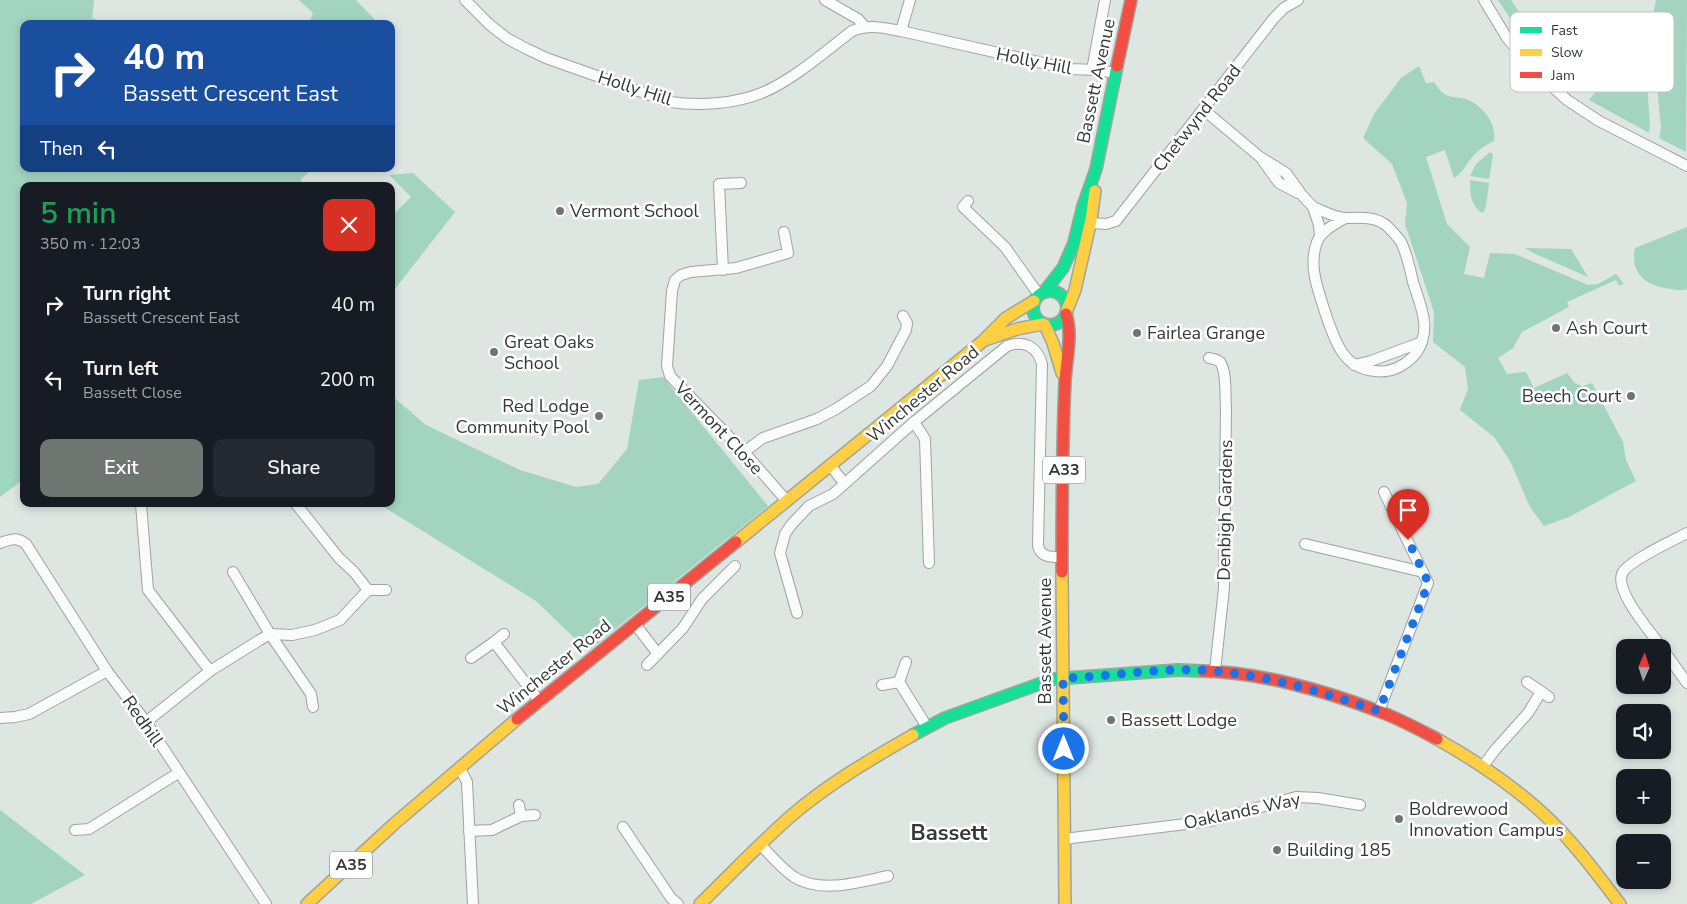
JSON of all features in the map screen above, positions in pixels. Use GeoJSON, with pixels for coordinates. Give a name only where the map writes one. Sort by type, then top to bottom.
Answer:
{"type":"FeatureCollection","features":[{"type":"Feature","properties":{"kind":"main road","name":"Bassett Avenue"},"geometry":{"type":"LineString","coordinates":[[1039,296],[1063,268],[1069,256],[1096,169],[1131,0]]}},
{"type":"Feature","properties":{"kind":"main road","name":"Bassett Avenue"},"geometry":{"type":"LineString","coordinates":[[1064,904],[1062,557],[1065,382],[1069,336],[1067,312],[1073,301],[1076,282],[1092,223],[1096,169]]}},
{"type":"Feature","properties":{"kind":"main road"},"geometry":{"type":"LineString","coordinates":[[1054,291],[1063,296],[1067,305],[1064,319],[1056,325],[1044,324],[1035,317],[1033,306],[1039,296],[1054,291]]}},
{"type":"Feature","properties":{"kind":"main road","name":"Winchester Road"},"geometry":{"type":"LineString","coordinates":[[307,904],[316,900],[405,814],[460,768],[983,341],[1010,314],[1039,296]]}},
{"type":"Feature","properties":{"kind":"main road","name":"Bassett Avenue"},"geometry":{"type":"LineString","coordinates":[[1044,324],[1053,343],[1065,382]]}},
{"type":"Feature","properties":{"kind":"main road","name":"Winchester Road"},"geometry":{"type":"LineString","coordinates":[[983,341],[1017,329],[1044,324]]}},
{"type":"Feature","properties":{"kind":"main road"},"geometry":{"type":"LineString","coordinates":[[700,904],[761,845],[820,793],[871,759],[945,718],[1054,678],[1178,670],[1215,671],[1246,675],[1303,687],[1379,711],[1438,739],[1483,766],[1552,822],[1575,846],[1620,904]]}},
{"type":"Feature","properties":{"kind":"street","name":"Holly Hill"},"geometry":{"type":"LineString","coordinates":[[465,0],[490,25],[508,39],[546,58],[670,102],[686,104],[739,100],[764,92],[782,82],[852,31],[865,26],[901,31],[1069,69],[1115,73]]}},
{"type":"Feature","properties":{"kind":"street","name":"Holly Hill"},"geometry":{"type":"LineString","coordinates":[[825,0],[858,19],[865,26]]}},
{"type":"Feature","properties":{"kind":"street"},"geometry":{"type":"LineString","coordinates":[[901,31],[910,0]]}},
{"type":"Feature","properties":{"kind":"street","name":"Bassett Avenue"},"geometry":{"type":"LineString","coordinates":[[1092,70],[1104,0]]}},
{"type":"Feature","properties":{"kind":"street","name":"Chetwynd Road"},"geometry":{"type":"LineString","coordinates":[[1092,223],[1106,224],[1116,221],[1274,18],[1284,8],[1298,0]]}},
{"type":"Feature","properties":{"kind":"street"},"geometry":{"type":"LineString","coordinates":[[1484,0],[1510,42]]}},
{"type":"Feature","properties":{"kind":"street"},"geometry":{"type":"LineString","coordinates":[[1558,92],[1567,100],[1600,121],[1687,166]]}},
{"type":"Feature","properties":{"kind":"street"},"geometry":{"type":"LineString","coordinates":[[1204,110],[1260,157],[1286,173],[1302,195],[1314,207],[1345,218],[1365,217],[1375,220],[1385,225],[1400,242],[1423,315],[1424,324],[1422,342],[1414,356],[1405,364],[1383,372],[1369,371],[1354,365],[1336,344],[1313,272],[1314,254],[1320,236],[1314,207]]}},
{"type":"Feature","properties":{"kind":"street"},"geometry":{"type":"LineString","coordinates":[[723,270],[719,184],[741,183]]}},
{"type":"Feature","properties":{"kind":"street"},"geometry":{"type":"LineString","coordinates":[[963,206],[1005,247],[1039,296]]}},
{"type":"Feature","properties":{"kind":"street"},"geometry":{"type":"LineString","coordinates":[[1320,236],[1334,224],[1345,218]]}},
{"type":"Feature","properties":{"kind":"street","name":"Vermont Close"},"geometry":{"type":"LineString","coordinates":[[784,232],[788,253],[736,268],[691,272],[681,275],[675,280],[672,291],[667,366],[670,376],[744,452],[786,500]]}},
{"type":"Feature","properties":{"kind":"street"},"geometry":{"type":"LineString","coordinates":[[744,452],[763,438],[777,431],[817,419],[871,386],[887,366],[906,330],[907,323],[903,316]]}},
{"type":"Feature","properties":{"kind":"street"},"geometry":{"type":"LineString","coordinates":[[1354,365],[1371,361],[1422,342]]}},
{"type":"Feature","properties":{"kind":"street","name":"Winchester Road"},"geometry":{"type":"LineString","coordinates":[[798,614],[780,553],[785,534],[791,525],[809,506],[833,494],[914,422],[1007,346],[1014,344],[1028,345]]}},
{"type":"Feature","properties":{"kind":"street","name":"Bassett Avenue"},"geometry":{"type":"LineString","coordinates":[[1028,345],[1040,356],[1042,364],[1038,550],[1044,556],[1062,557]]}},
{"type":"Feature","properties":{"kind":"street","name":"Denbigh Gardens"},"geometry":{"type":"LineString","coordinates":[[1209,358],[1216,359],[1221,364],[1225,384],[1226,408],[1224,588],[1215,671]]}},
{"type":"Feature","properties":{"kind":"street"},"geometry":{"type":"LineString","coordinates":[[914,422],[925,439],[929,564]]}},
{"type":"Feature","properties":{"kind":"street"},"geometry":{"type":"LineString","coordinates":[[830,465],[844,484]]}},
{"type":"Feature","properties":{"kind":"street"},"geometry":{"type":"LineString","coordinates":[[1379,711],[1427,587],[1427,580],[1384,492]]}},
{"type":"Feature","properties":{"kind":"street"},"geometry":{"type":"LineString","coordinates":[[142,507],[148,590],[210,671]]}},
{"type":"Feature","properties":{"kind":"street"},"geometry":{"type":"LineString","coordinates":[[298,507],[339,558],[354,572],[368,590]]}},
{"type":"Feature","properties":{"kind":"street"},"geometry":{"type":"LineString","coordinates":[[1656,639],[1625,596],[1621,585],[1621,575],[1625,569],[1645,555],[1687,533]]}},
{"type":"Feature","properties":{"kind":"street","name":"Redhill"},"geometry":{"type":"LineString","coordinates":[[0,543],[14,538],[26,544],[107,671],[146,722],[266,904]]}},
{"type":"Feature","properties":{"kind":"street"},"geometry":{"type":"LineString","coordinates":[[1305,544],[1423,572]]}},
{"type":"Feature","properties":{"kind":"street"},"geometry":{"type":"LineString","coordinates":[[647,665],[683,628],[702,599],[730,578],[735,566]]}},
{"type":"Feature","properties":{"kind":"street"},"geometry":{"type":"LineString","coordinates":[[233,572],[270,634],[311,694],[313,707]]}},
{"type":"Feature","properties":{"kind":"street"},"geometry":{"type":"LineString","coordinates":[[146,722],[210,671],[270,634],[292,635],[314,630],[340,620],[368,590],[386,590]]}},
{"type":"Feature","properties":{"kind":"street"},"geometry":{"type":"LineString","coordinates":[[635,624],[658,654]]}},
{"type":"Feature","properties":{"kind":"street"},"geometry":{"type":"LineString","coordinates":[[471,658],[504,634]]}},
{"type":"Feature","properties":{"kind":"street"},"geometry":{"type":"LineString","coordinates":[[494,642],[540,702]]}},
{"type":"Feature","properties":{"kind":"street"},"geometry":{"type":"LineString","coordinates":[[1671,660],[1687,682]]}},
{"type":"Feature","properties":{"kind":"street"},"geometry":{"type":"LineString","coordinates":[[899,682],[906,662]]}},
{"type":"Feature","properties":{"kind":"street"},"geometry":{"type":"LineString","coordinates":[[0,718],[15,718],[29,714],[107,671]]}},
{"type":"Feature","properties":{"kind":"street"},"geometry":{"type":"LineString","coordinates":[[882,685],[899,682]]}},
{"type":"Feature","properties":{"kind":"street"},"geometry":{"type":"LineString","coordinates":[[899,682],[927,727]]}},
{"type":"Feature","properties":{"kind":"street"},"geometry":{"type":"LineString","coordinates":[[1483,766],[1545,695],[1527,682]]}},
{"type":"Feature","properties":{"kind":"street"},"geometry":{"type":"LineString","coordinates":[[460,768],[467,782],[473,904]]}},
{"type":"Feature","properties":{"kind":"street"},"geometry":{"type":"LineString","coordinates":[[75,830],[89,829],[178,773]]}},
{"type":"Feature","properties":{"kind":"street","name":"Oaklands Way"},"geometry":{"type":"LineString","coordinates":[[1064,839],[1210,821],[1296,797],[1318,798],[1360,805]]}},
{"type":"Feature","properties":{"kind":"street"},"geometry":{"type":"LineString","coordinates":[[519,805],[521,816]]}},
{"type":"Feature","properties":{"kind":"street"},"geometry":{"type":"LineString","coordinates":[[469,832],[492,830],[521,816],[534,815]]}},
{"type":"Feature","properties":{"kind":"street"},"geometry":{"type":"LineString","coordinates":[[623,827],[671,898],[678,904]]}},
{"type":"Feature","properties":{"kind":"street"},"geometry":{"type":"LineString","coordinates":[[761,845],[783,868],[796,878],[809,884],[842,885],[888,876]]}},
{"type":"Feature","properties":{"kind":"green space"},"geometry":{"type":"Polygon","coordinates":[[[0,0],[94,0],[92,18],[97,20],[20,20],[20,172],[309,172],[301,179],[301,182],[20,182],[20,482],[0,497],[0,0]]]}},
{"type":"Feature","properties":{"kind":"green space"},"geometry":{"type":"Polygon","coordinates":[[[299,0],[356,0],[375,20],[310,20],[313,13],[299,0]]]}},
{"type":"Feature","properties":{"kind":"green space"},"geometry":{"type":"Polygon","coordinates":[[[1498,0],[1511,0],[1520,12],[1510,12],[1510,18],[1498,0]]]}},
{"type":"Feature","properties":{"kind":"green space"},"geometry":{"type":"Polygon","coordinates":[[[1656,0],[1687,0],[1686,152],[1659,138],[1661,128],[1658,92],[1674,92],[1674,12],[1654,12],[1656,0]]]}},
{"type":"Feature","properties":{"kind":"green space"},"geometry":{"type":"Polygon","coordinates":[[[1419,66],[1426,83],[1434,82],[1446,95],[1466,99],[1474,103],[1488,116],[1493,128],[1494,141],[1478,151],[1454,178],[1445,150],[1426,157],[1447,224],[1470,247],[1464,274],[1484,278],[1490,253],[1515,254],[1588,285],[1598,284],[1616,274],[1624,284],[1619,286],[1616,280],[1567,302],[1569,307],[1522,332],[1513,348],[1498,358],[1507,374],[1526,372],[1534,388],[1567,373],[1575,383],[1582,386],[1592,383],[1623,442],[1626,460],[1636,481],[1569,517],[1544,526],[1530,507],[1510,461],[1494,437],[1460,410],[1468,389],[1465,367],[1433,342],[1434,312],[1405,224],[1407,203],[1392,164],[1363,138],[1374,114],[1401,78],[1419,66]]]}},
{"type":"Feature","properties":{"kind":"green space"},"geometry":{"type":"Polygon","coordinates":[[[1595,92],[1648,92],[1649,133],[1589,100],[1595,92]]]}},
{"type":"Feature","properties":{"kind":"green space"},"geometry":{"type":"Polygon","coordinates":[[[1490,152],[1493,155],[1489,179],[1470,176],[1476,164],[1490,152]]]}},
{"type":"Feature","properties":{"kind":"green space"},"geometry":{"type":"Polygon","coordinates":[[[413,173],[455,212],[395,289],[395,213],[411,197],[389,175],[413,173]]]}},
{"type":"Feature","properties":{"kind":"green space"},"geometry":{"type":"Polygon","coordinates":[[[1470,180],[1489,183],[1486,206],[1483,213],[1473,203],[1470,180]]]}},
{"type":"Feature","properties":{"kind":"green space"},"geometry":{"type":"Polygon","coordinates":[[[1687,227],[1687,289],[1663,288],[1642,278],[1635,265],[1635,248],[1687,227]]]}},
{"type":"Feature","properties":{"kind":"green space"},"geometry":{"type":"Polygon","coordinates":[[[1525,248],[1571,249],[1588,277],[1531,252],[1525,248]]]}},
{"type":"Feature","properties":{"kind":"green space"},"geometry":{"type":"Polygon","coordinates":[[[663,377],[768,506],[588,651],[536,601],[384,507],[395,507],[395,398],[426,425],[520,470],[576,487],[598,484],[627,449],[639,380],[663,377]]]}},
{"type":"Feature","properties":{"kind":"green space"},"geometry":{"type":"Polygon","coordinates":[[[0,810],[85,875],[31,904],[0,904],[0,810]]]}},
{"type":"Feature","properties":{"kind":"waterway"},"geometry":{"type":"LineString","coordinates":[[0,486],[20,474]]}},
{"type":"Feature","properties":{"kind":"traffic: fast"},"geometry":{"type":"LineString","coordinates":[[1044,292],[1063,268],[1074,243],[1083,206],[1096,169],[1117,66]]}},
{"type":"Feature","properties":{"kind":"traffic: fast"},"geometry":{"type":"LineString","coordinates":[[1050,291],[1057,292],[1062,296],[1066,301],[1067,308],[1066,315],[1062,320],[1057,324],[1050,325],[1043,324],[1038,320],[1034,315],[1033,308],[1034,301],[1038,296],[1043,292],[1050,291]]}},
{"type":"Feature","properties":{"kind":"traffic: fast"},"geometry":{"type":"LineString","coordinates":[[913,735],[945,718],[1053,679],[1178,670],[1203,671]]}},
{"type":"Feature","properties":{"kind":"traffic: slow"},"geometry":{"type":"LineString","coordinates":[[1067,310],[1075,290],[1091,220],[1095,191]]}},
{"type":"Feature","properties":{"kind":"traffic: slow"},"geometry":{"type":"LineString","coordinates":[[736,542],[983,341],[1006,318],[1034,301]]}},
{"type":"Feature","properties":{"kind":"traffic: slow"},"geometry":{"type":"LineString","coordinates":[[985,340],[1017,329],[1043,324]]}},
{"type":"Feature","properties":{"kind":"traffic: slow"},"geometry":{"type":"LineString","coordinates":[[1045,325],[1053,343],[1062,373]]}},
{"type":"Feature","properties":{"kind":"traffic: slow"},"geometry":{"type":"LineString","coordinates":[[1062,572],[1065,904]]}},
{"type":"Feature","properties":{"kind":"traffic: slow"},"geometry":{"type":"LineString","coordinates":[[307,904],[394,824],[517,719]]}},
{"type":"Feature","properties":{"kind":"traffic: slow"},"geometry":{"type":"LineString","coordinates":[[700,904],[768,837],[805,804],[850,772],[913,735]]}},
{"type":"Feature","properties":{"kind":"traffic: slow"},"geometry":{"type":"LineString","coordinates":[[1437,739],[1493,774],[1545,815],[1581,854],[1620,904]]}},
{"type":"Feature","properties":{"kind":"traffic: jam"},"geometry":{"type":"LineString","coordinates":[[1117,66],[1131,0]]}},
{"type":"Feature","properties":{"kind":"traffic: jam"},"geometry":{"type":"LineString","coordinates":[[1062,572],[1063,429],[1069,339],[1066,314]]}},
{"type":"Feature","properties":{"kind":"traffic: jam"},"geometry":{"type":"LineString","coordinates":[[517,719],[736,542]]}},
{"type":"Feature","properties":{"kind":"traffic: jam"},"geometry":{"type":"LineString","coordinates":[[1203,671],[1247,675],[1315,690],[1385,714],[1437,739]]}},
{"type":"Feature","properties":{"kind":"place","name":"Vermont School"},"geometry":{"type":"Point","coordinates":[560,211]}},
{"type":"Feature","properties":{"kind":"place","name":"Ash Court"},"geometry":{"type":"Point","coordinates":[1556,328]}},
{"type":"Feature","properties":{"kind":"place","name":"Fairlea Grange"},"geometry":{"type":"Point","coordinates":[1137,333]}},
{"type":"Feature","properties":{"kind":"place","name":"Great Oaks School"},"geometry":{"type":"Point","coordinates":[494,352]}},
{"type":"Feature","properties":{"kind":"place","name":"Beech Court"},"geometry":{"type":"Point","coordinates":[1631,396]}},
{"type":"Feature","properties":{"kind":"place","name":"Red Lodge Community Pool"},"geometry":{"type":"Point","coordinates":[599,416]}},
{"type":"Feature","properties":{"kind":"place","name":"Bassett Lodge"},"geometry":{"type":"Point","coordinates":[1111,720]}},
{"type":"Feature","properties":{"kind":"place","name":"Boldrewood Innovation Campus"},"geometry":{"type":"Point","coordinates":[1399,819]}},
{"type":"Feature","properties":{"kind":"place","name":"Building 185"},"geometry":{"type":"Point","coordinates":[1277,850]}},
{"type":"Feature","properties":{"kind":"district","name":"Bassett"},"geometry":{"type":"Point","coordinates":[949,833]}},
{"type":"Feature","properties":{"kind":"route"},"geometry":{"type":"LineString","coordinates":[[1064,749],[1063,678],[1178,670],[1215,671],[1246,675],[1303,687],[1379,711],[1428,584],[1408,540]]}}]}
